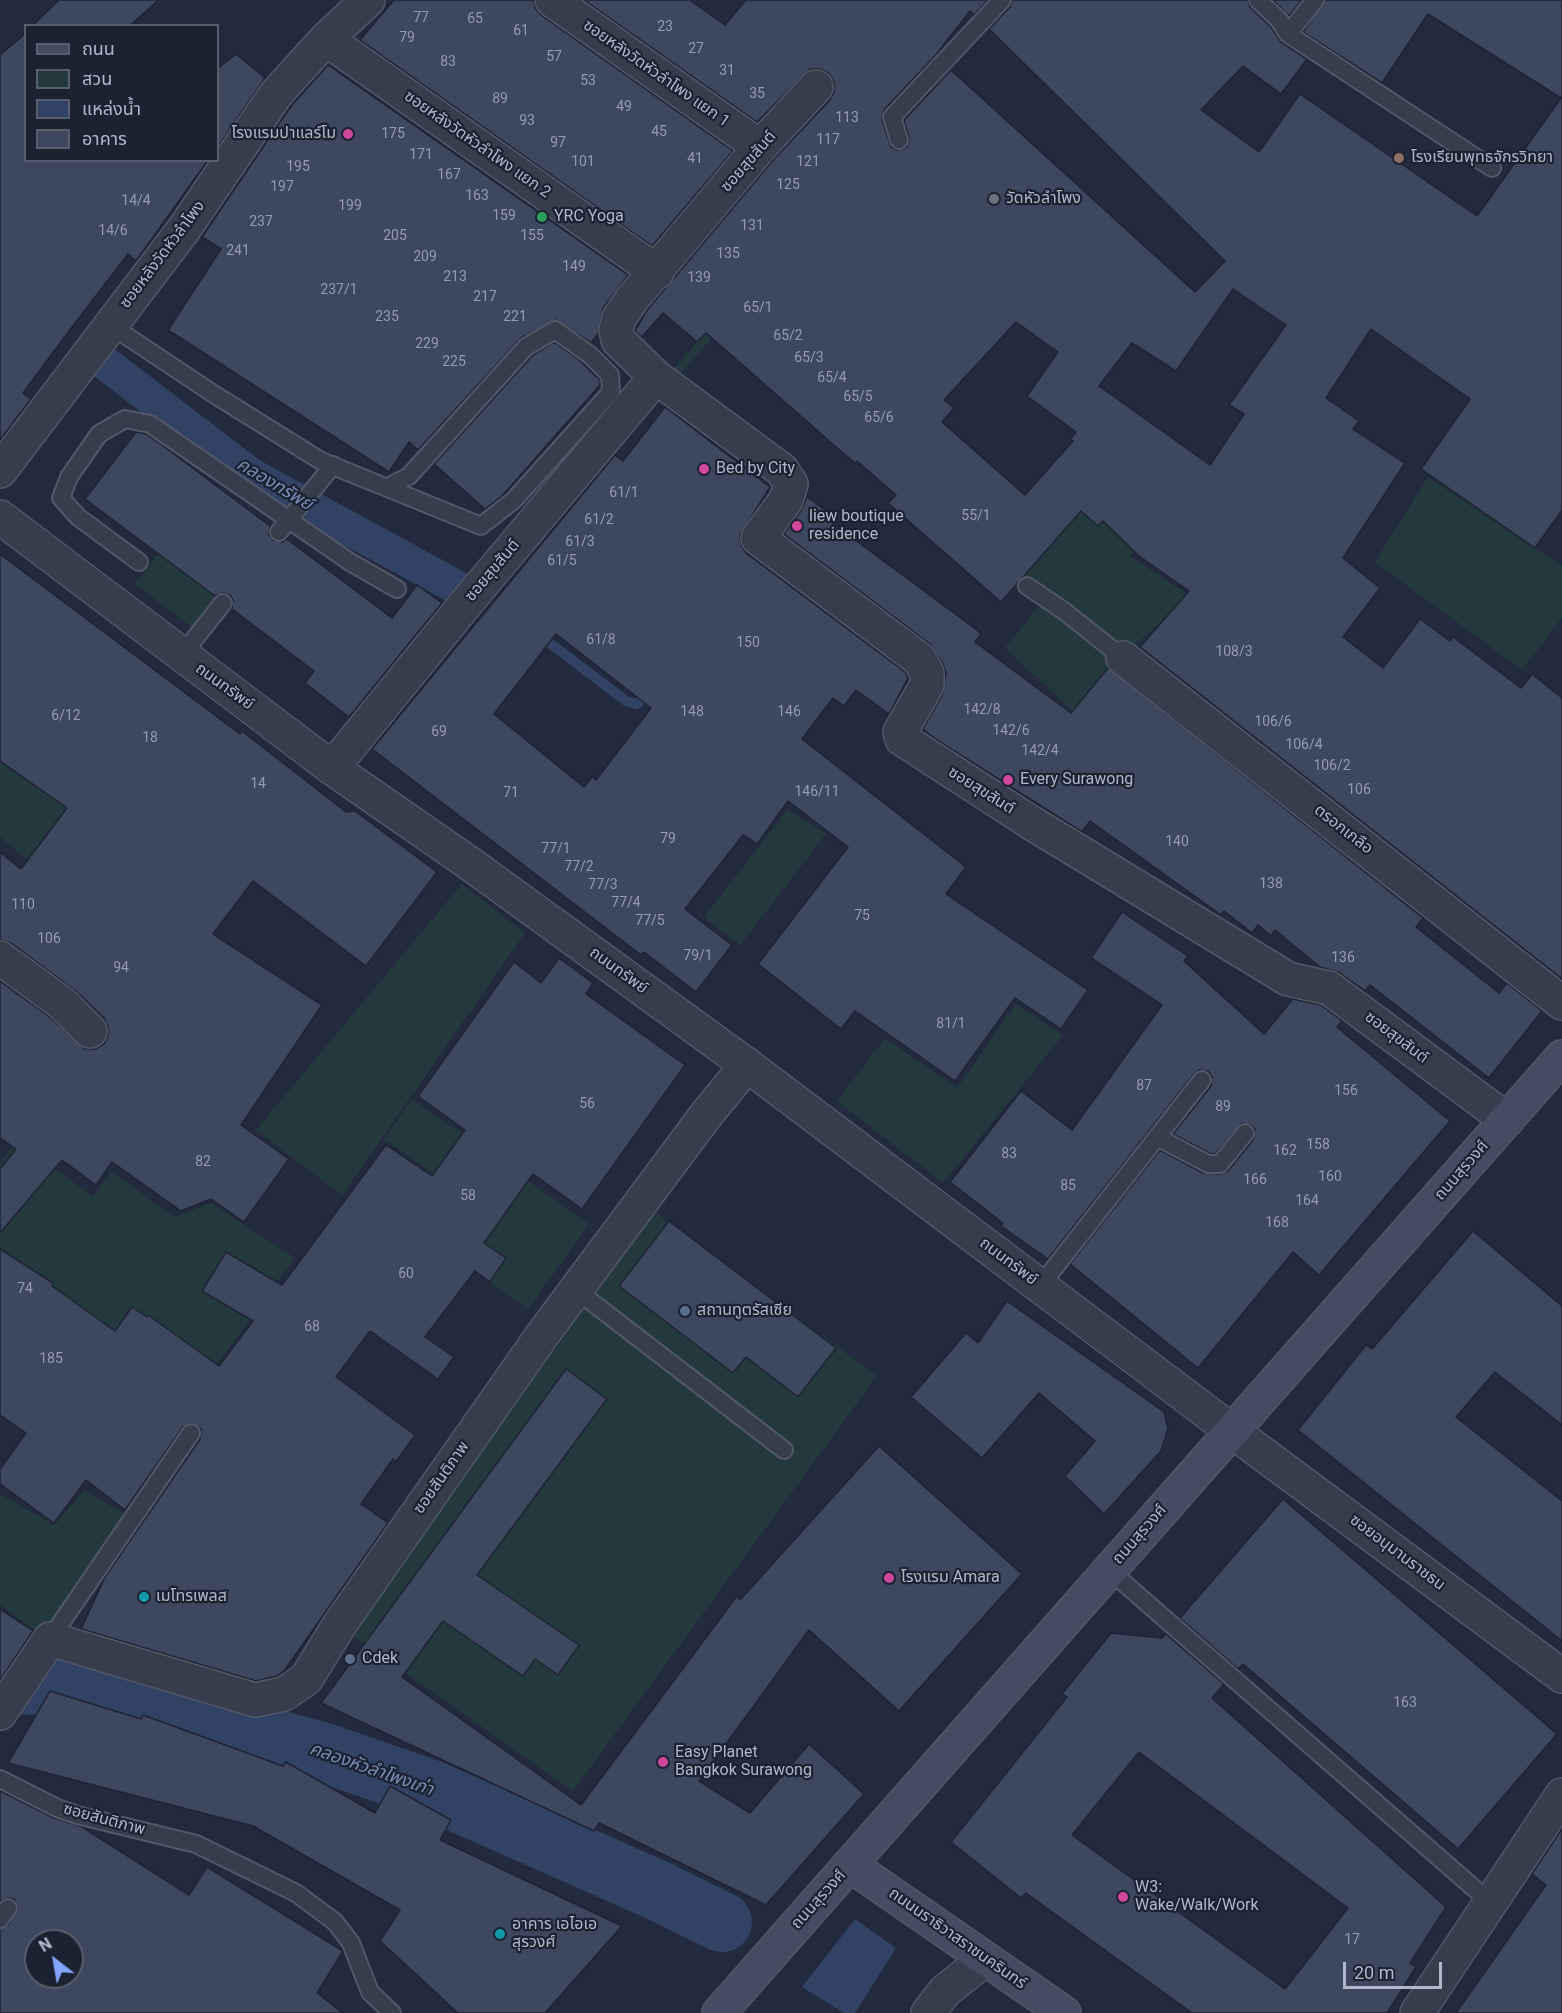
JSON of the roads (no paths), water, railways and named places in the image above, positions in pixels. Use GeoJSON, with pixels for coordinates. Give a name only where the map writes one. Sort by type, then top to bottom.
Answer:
{"type":"FeatureCollection","features":[{"type":"Feature","properties":{"kind":"main road","name":"ถนนสุรวงศ์"},"geometry":{"type":"LineString","coordinates":[[719,2013],[1562,1058]]}},
{"type":"Feature","properties":{"kind":"main road","name":"ถนนนราธิวาสราชนครินทร์"},"geometry":{"type":"LineString","coordinates":[[850,1865],[984,1960],[1064,2013]]}},
{"type":"Feature","properties":{"kind":"street"},"geometry":{"type":"LineString","coordinates":[[326,39],[368,0]]}},
{"type":"Feature","properties":{"kind":"street","name":"ซอยหลังวัดหัวลำโพง แยก 1"},"geometry":{"type":"LineString","coordinates":[[552,0],[760,147]]}},
{"type":"Feature","properties":{"kind":"street","name":"ซอยหลังวัดหัวลำโพง แยก 2"},"geometry":{"type":"LineString","coordinates":[[326,39],[657,272]]}},
{"type":"Feature","properties":{"kind":"street","name":"ซอยหลังวัดหัวลำโพง"},"geometry":{"type":"LineString","coordinates":[[0,471],[184,229],[276,94],[326,39]]}},
{"type":"Feature","properties":{"kind":"street","name":"ซอยสุขสันต์"},"geometry":{"type":"LineString","coordinates":[[816,87],[760,147],[657,272],[632,298],[619,318],[616,330],[618,340],[656,377],[772,460],[791,484],[786,500],[758,538],[919,658],[927,673],[927,685],[900,732],[902,740],[1030,822],[1288,979],[1329,988],[1507,1120]]}},
{"type":"Feature","properties":{"kind":"street","name":"ซอยสุขสันต์"},"geometry":{"type":"LineString","coordinates":[[332,768],[467,602],[656,377]]}},
{"type":"Feature","properties":{"kind":"street","name":"ถนนทรัพย์"},"geometry":{"type":"LineString","coordinates":[[0,517],[332,768],[478,869],[747,1065],[1232,1431]]}},
{"type":"Feature","properties":{"kind":"street","name":"ตรอกเกลือ"},"geometry":{"type":"LineString","coordinates":[[1123,658],[1562,1003]]}},
{"type":"Feature","properties":{"kind":"street"},"geometry":{"type":"LineString","coordinates":[[0,958],[63,1004],[90,1031]]}},
{"type":"Feature","properties":{"kind":"street","name":"ซอยสันติภาพ"},"geometry":{"type":"LineString","coordinates":[[43,1648],[255,1700],[284,1694],[306,1679],[346,1614],[576,1290],[706,1115],[747,1065]]}},
{"type":"Feature","properties":{"kind":"street","name":"ซอยอนุมานราชธน"},"geometry":{"type":"LineString","coordinates":[[1232,1431],[1562,1676]]}},
{"type":"Feature","properties":{"kind":"street"},"geometry":{"type":"LineString","coordinates":[[5,1704],[43,1648]]}},
{"type":"Feature","properties":{"kind":"street"},"geometry":{"type":"LineString","coordinates":[[1417,2013],[1562,1795]]}},
{"type":"Feature","properties":{"kind":"street"},"geometry":{"type":"LineString","coordinates":[[928,2013],[945,1991],[984,1960]]}},
{"type":"Feature","properties":{"kind":"lane"},"geometry":{"type":"LineString","coordinates":[[899,140],[892,117],[1002,0]]}},
{"type":"Feature","properties":{"kind":"lane"},"geometry":{"type":"LineString","coordinates":[[1258,0],[1279,20],[1288,33],[1492,168]]}},
{"type":"Feature","properties":{"kind":"lane"},"geometry":{"type":"LineString","coordinates":[[1288,33],[1315,0]]}},
{"type":"Feature","properties":{"kind":"lane"},"geometry":{"type":"LineString","coordinates":[[110,325],[212,393],[321,461],[482,526],[514,501],[611,392],[610,375],[590,355],[555,330],[526,347],[409,476],[388,488]]}},
{"type":"Feature","properties":{"kind":"lane"},"geometry":{"type":"LineString","coordinates":[[139,562],[78,517],[61,498],[69,477],[99,434],[125,419],[150,424],[287,523],[397,589]]}},
{"type":"Feature","properties":{"kind":"lane"},"geometry":{"type":"LineString","coordinates":[[287,523],[333,465]]}},
{"type":"Feature","properties":{"kind":"lane"},"geometry":{"type":"LineString","coordinates":[[1027,586],[1064,611],[1123,658]]}},
{"type":"Feature","properties":{"kind":"lane"},"geometry":{"type":"LineString","coordinates":[[181,656],[223,603]]}},
{"type":"Feature","properties":{"kind":"lane"},"geometry":{"type":"LineString","coordinates":[[1040,1286],[1159,1138],[1202,1080]]}},
{"type":"Feature","properties":{"kind":"lane"},"geometry":{"type":"LineString","coordinates":[[1159,1138],[1208,1164],[1220,1164],[1245,1133]]}},
{"type":"Feature","properties":{"kind":"lane"},"geometry":{"type":"LineString","coordinates":[[576,1290],[784,1450]]}},
{"type":"Feature","properties":{"kind":"lane"},"geometry":{"type":"LineString","coordinates":[[43,1648],[191,1433]]}},
{"type":"Feature","properties":{"kind":"lane"},"geometry":{"type":"LineString","coordinates":[[1109,1570],[1491,1903]]}},
{"type":"Feature","properties":{"kind":"lane","name":"ซอยสันติภาพ"},"geometry":{"type":"LineString","coordinates":[[0,1779],[57,1808],[77,1815],[196,1844],[296,1893],[335,1922],[351,1943],[370,1992],[392,2013]]}},
{"type":"Feature","properties":{"kind":"water"},"geometry":{"type":"Polygon","coordinates":[[[855,1919],[896,1948],[855,2013],[844,2013],[802,1987],[855,1919]]]}},
{"type":"Feature","properties":{"kind":"waterway","name":"คลองทรัพย์"},"geometry":{"type":"LineString","coordinates":[[101,360],[251,475],[460,589]]}},
{"type":"Feature","properties":{"kind":"waterway","name":"คลองทรัพย์"},"geometry":{"type":"LineString","coordinates":[[538,634],[626,701],[637,704],[651,692]]}},
{"type":"Feature","properties":{"kind":"waterway","name":"คลองหัวลำโพงเก่า"},"geometry":{"type":"LineString","coordinates":[[0,1685],[61,1684],[319,1751],[429,1789],[661,1892],[722,1922]]}},
{"type":"Feature","properties":{"kind":"place","name":"โรงแรมปาแลร์โม"},"geometry":{"type":"Point","coordinates":[348,134]}},
{"type":"Feature","properties":{"kind":"place","name":"โรงเรียนพุทธจักรวิทยา"},"geometry":{"type":"Point","coordinates":[1399,158]}},
{"type":"Feature","properties":{"kind":"place","name":"วัดหัวลำโพง"},"geometry":{"type":"Point","coordinates":[994,199]}},
{"type":"Feature","properties":{"kind":"place","name":"YRC Yoga"},"geometry":{"type":"Point","coordinates":[542,217]}},
{"type":"Feature","properties":{"kind":"place","name":"Bed by City"},"geometry":{"type":"Point","coordinates":[704,469]}},
{"type":"Feature","properties":{"kind":"place","name":"liew boutique residence"},"geometry":{"type":"Point","coordinates":[797,526]}},
{"type":"Feature","properties":{"kind":"place","name":"Every Surawong"},"geometry":{"type":"Point","coordinates":[1008,780]}},
{"type":"Feature","properties":{"kind":"place","name":"สถานทูตรัสเซีย"},"geometry":{"type":"Point","coordinates":[685,1311]}},
{"type":"Feature","properties":{"kind":"place","name":"โรงแรม Amara"},"geometry":{"type":"Point","coordinates":[889,1578]}},
{"type":"Feature","properties":{"kind":"place","name":"เมโทรเพลส"},"geometry":{"type":"Point","coordinates":[144,1597]}},
{"type":"Feature","properties":{"kind":"place","name":"Cdek"},"geometry":{"type":"Point","coordinates":[350,1659]}},
{"type":"Feature","properties":{"kind":"place","name":"Easy Planet Bangkok Surawong"},"geometry":{"type":"Point","coordinates":[663,1762]}},
{"type":"Feature","properties":{"kind":"place","name":"W3: Wake/Walk/Work"},"geometry":{"type":"Point","coordinates":[1123,1897]}},
{"type":"Feature","properties":{"kind":"place","name":"อาคาร เอไอเอ สุรวงศ์"},"geometry":{"type":"Point","coordinates":[500,1934]}}]}
